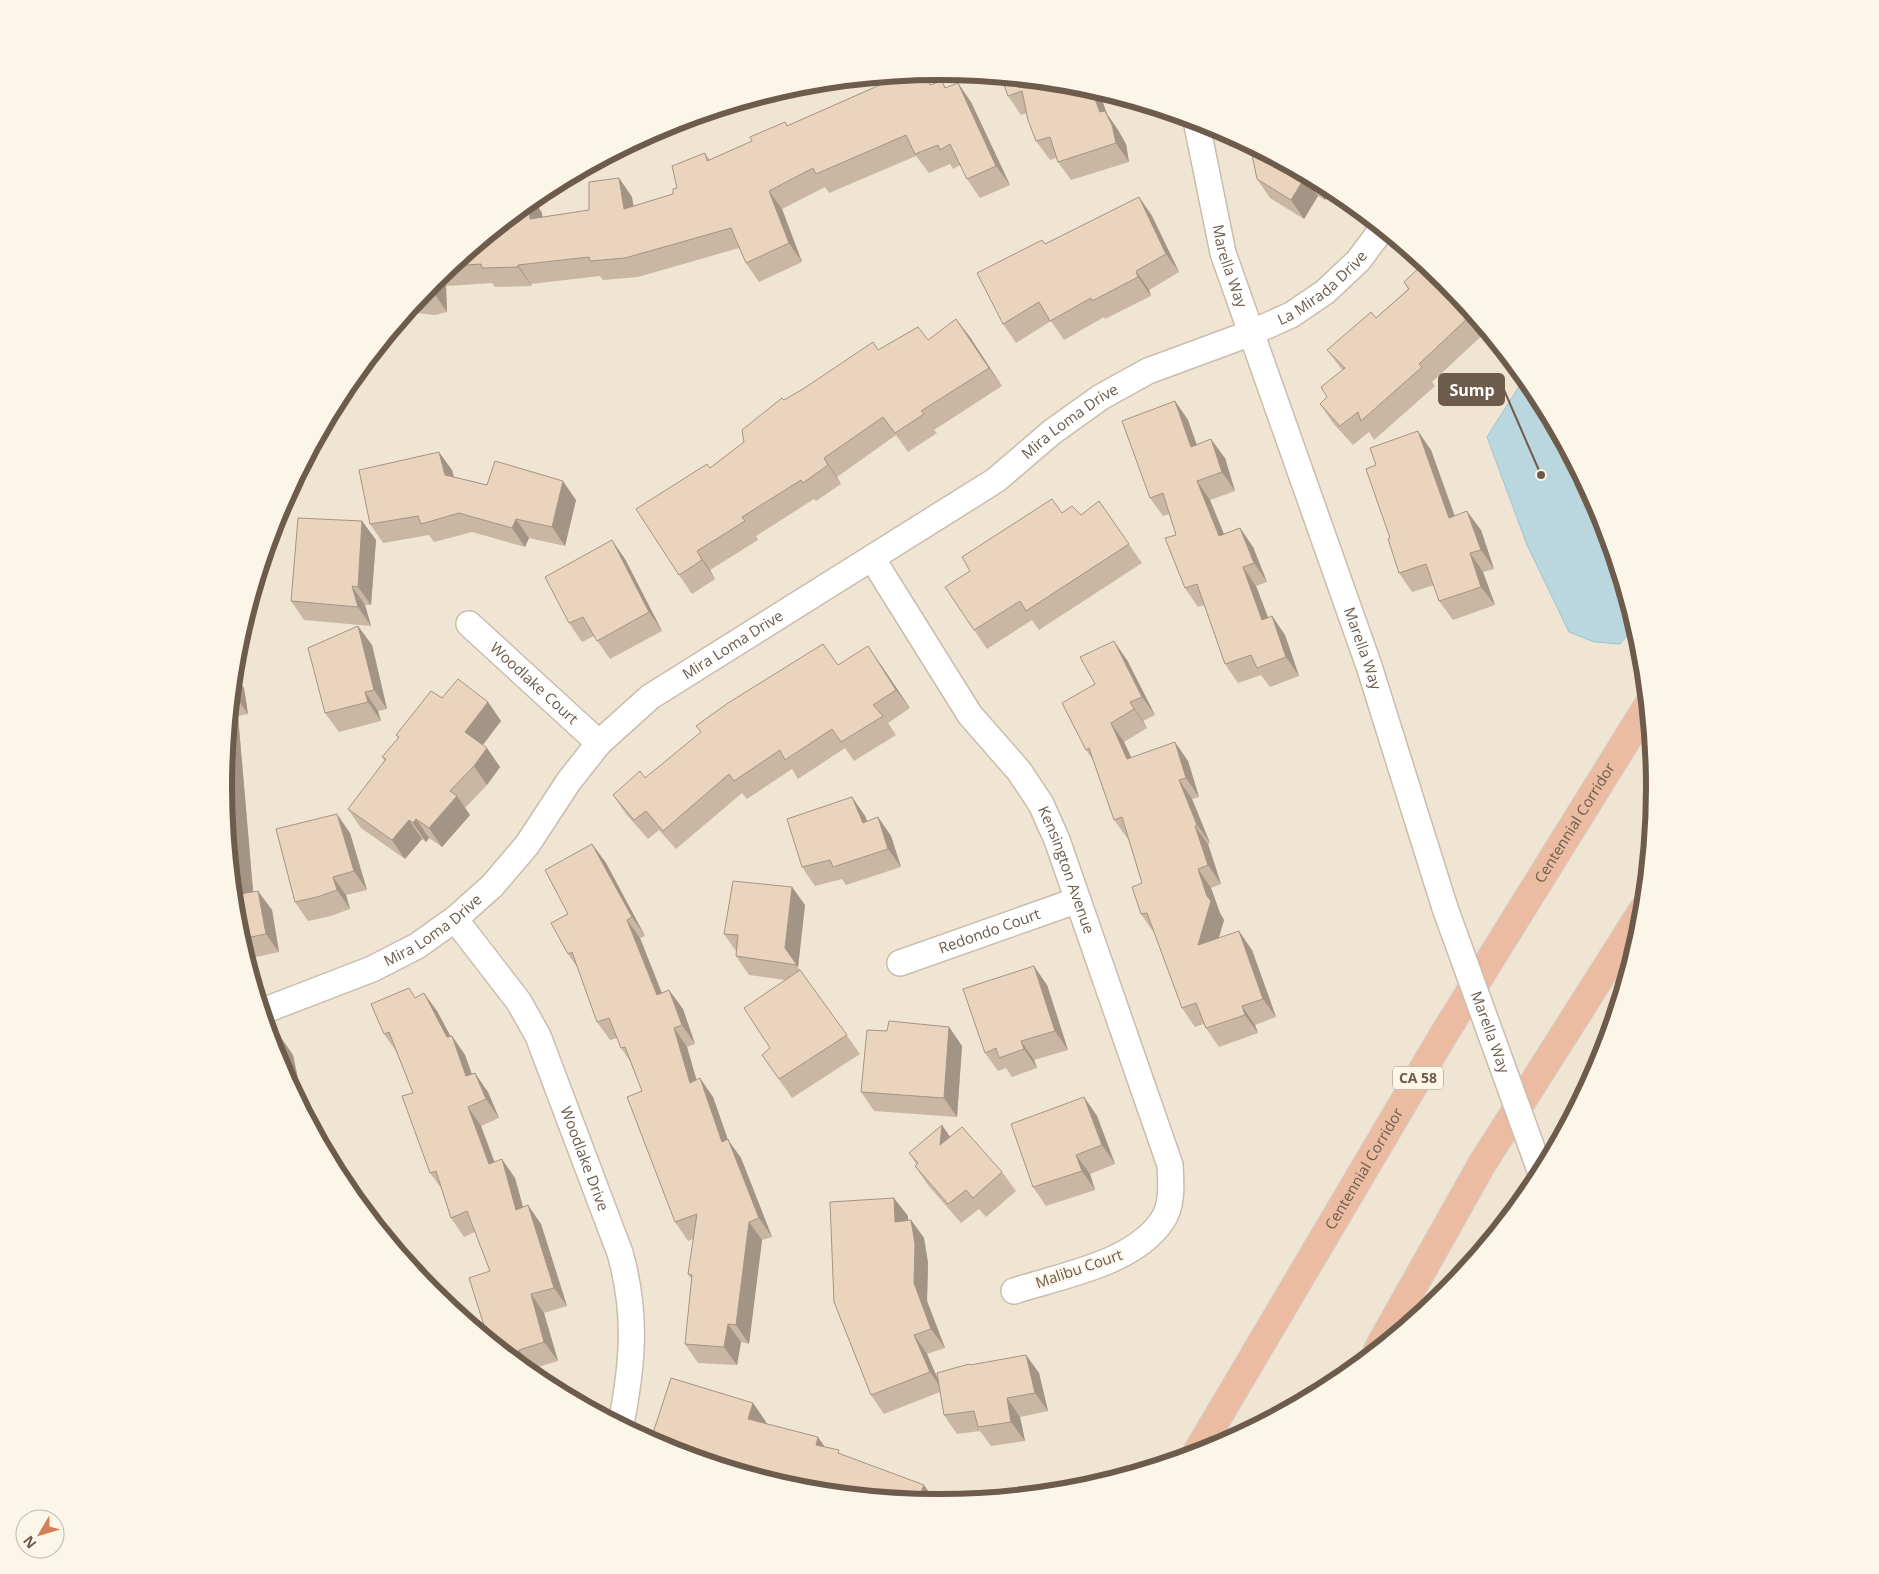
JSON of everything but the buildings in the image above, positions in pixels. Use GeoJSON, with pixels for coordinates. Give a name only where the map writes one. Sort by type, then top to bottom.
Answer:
{"type":"FeatureCollection","features":[{"type":"Feature","properties":{"kind":"highway","name":"Centennial Corridor"},"geometry":{"type":"LineString","coordinates":[[1203,1443],[1444,1034],[1642,715]]}},
{"type":"Feature","properties":{"kind":"highway"},"geometry":{"type":"LineString","coordinates":[[1386,1335],[1482,1164],[1633,926]]}},
{"type":"Feature","properties":{"kind":"street","name":"Marella Way"},"geometry":{"type":"LineString","coordinates":[[1198,130],[1223,254],[1369,666],[1445,908],[1538,1164]]}},
{"type":"Feature","properties":{"kind":"street","name":"La Mirada Drive"},"geometry":{"type":"LineString","coordinates":[[1251,333],[1292,315],[1325,292],[1358,261],[1379,233]]}},
{"type":"Feature","properties":{"kind":"street","name":"Mira Loma Drive"},"geometry":{"type":"LineString","coordinates":[[268,1009],[372,969],[417,946],[456,919],[492,886],[527,845],[569,781],[599,743],[650,697],[996,480],[1052,432],[1101,397],[1148,371],[1251,333]]}},
{"type":"Feature","properties":{"kind":"street","name":"Kensington Avenue"},"geometry":{"type":"LineString","coordinates":[[872,558],[970,714],[1019,771],[1041,804],[1057,840],[1170,1165],[1170,1199],[1163,1220]]}},
{"type":"Feature","properties":{"kind":"street","name":"Woodlake Court"},"geometry":{"type":"LineString","coordinates":[[469,624],[599,743]]}},
{"type":"Feature","properties":{"kind":"street","name":"Redondo Court"},"geometry":{"type":"LineString","coordinates":[[900,963],[1078,900]]}},
{"type":"Feature","properties":{"kind":"street","name":"Woodlake Drive"},"geometry":{"type":"LineString","coordinates":[[456,919],[519,1002],[538,1036],[620,1253],[628,1282],[632,1313],[632,1354],[622,1418]]}},
{"type":"Feature","properties":{"kind":"street","name":"Malibu Court"},"geometry":{"type":"LineString","coordinates":[[1014,1291],[1108,1261],[1129,1251],[1147,1238],[1163,1220]]}},
{"type":"Feature","properties":{"kind":"shaded area"},"geometry":{"type":"Polygon","coordinates":[[[940,80],[1032,86],[1122,104],[1167,118],[1210,134],[1252,153],[1293,175],[1332,199],[1406,255],[1471,321],[1500,357],[1527,394],[1574,474],[1593,516],[1622,604],[1633,649],[1645,741],[1645,833],[1640,879],[1633,925],[1609,1014],[1593,1058],[1574,1100],[1552,1141],[1527,1180],[1471,1253],[1406,1319],[1370,1348],[1332,1375],[1252,1421],[1210,1440],[1122,1470],[1032,1488],[986,1492],[940,1494],[847,1488],[757,1470],[712,1456],[669,1440],[627,1421],[586,1399],[547,1375],[473,1319],[408,1253],[379,1217],[352,1180],[305,1100],[286,1058],[257,970],[246,925],[234,833],[232,787],[239,695],[246,649],[270,560],[286,516],[305,474],[327,433],[352,394],[408,321],[473,255],[509,226],[547,199],[627,153],[669,134],[757,104],[847,86],[893,82],[940,80]]]}},
{"type":"Feature","properties":{"kind":"water"},"geometry":{"type":"Polygon","coordinates":[[[1520,385],[1552,434],[1574,474],[1593,516],[1609,560],[1629,633],[1620,644],[1594,642],[1569,632],[1527,545],[1487,437],[1520,385]]]}},
{"type":"Feature","properties":{"kind":"place","name":"Sump"},"geometry":{"type":"Point","coordinates":[1541,475]}}]}
